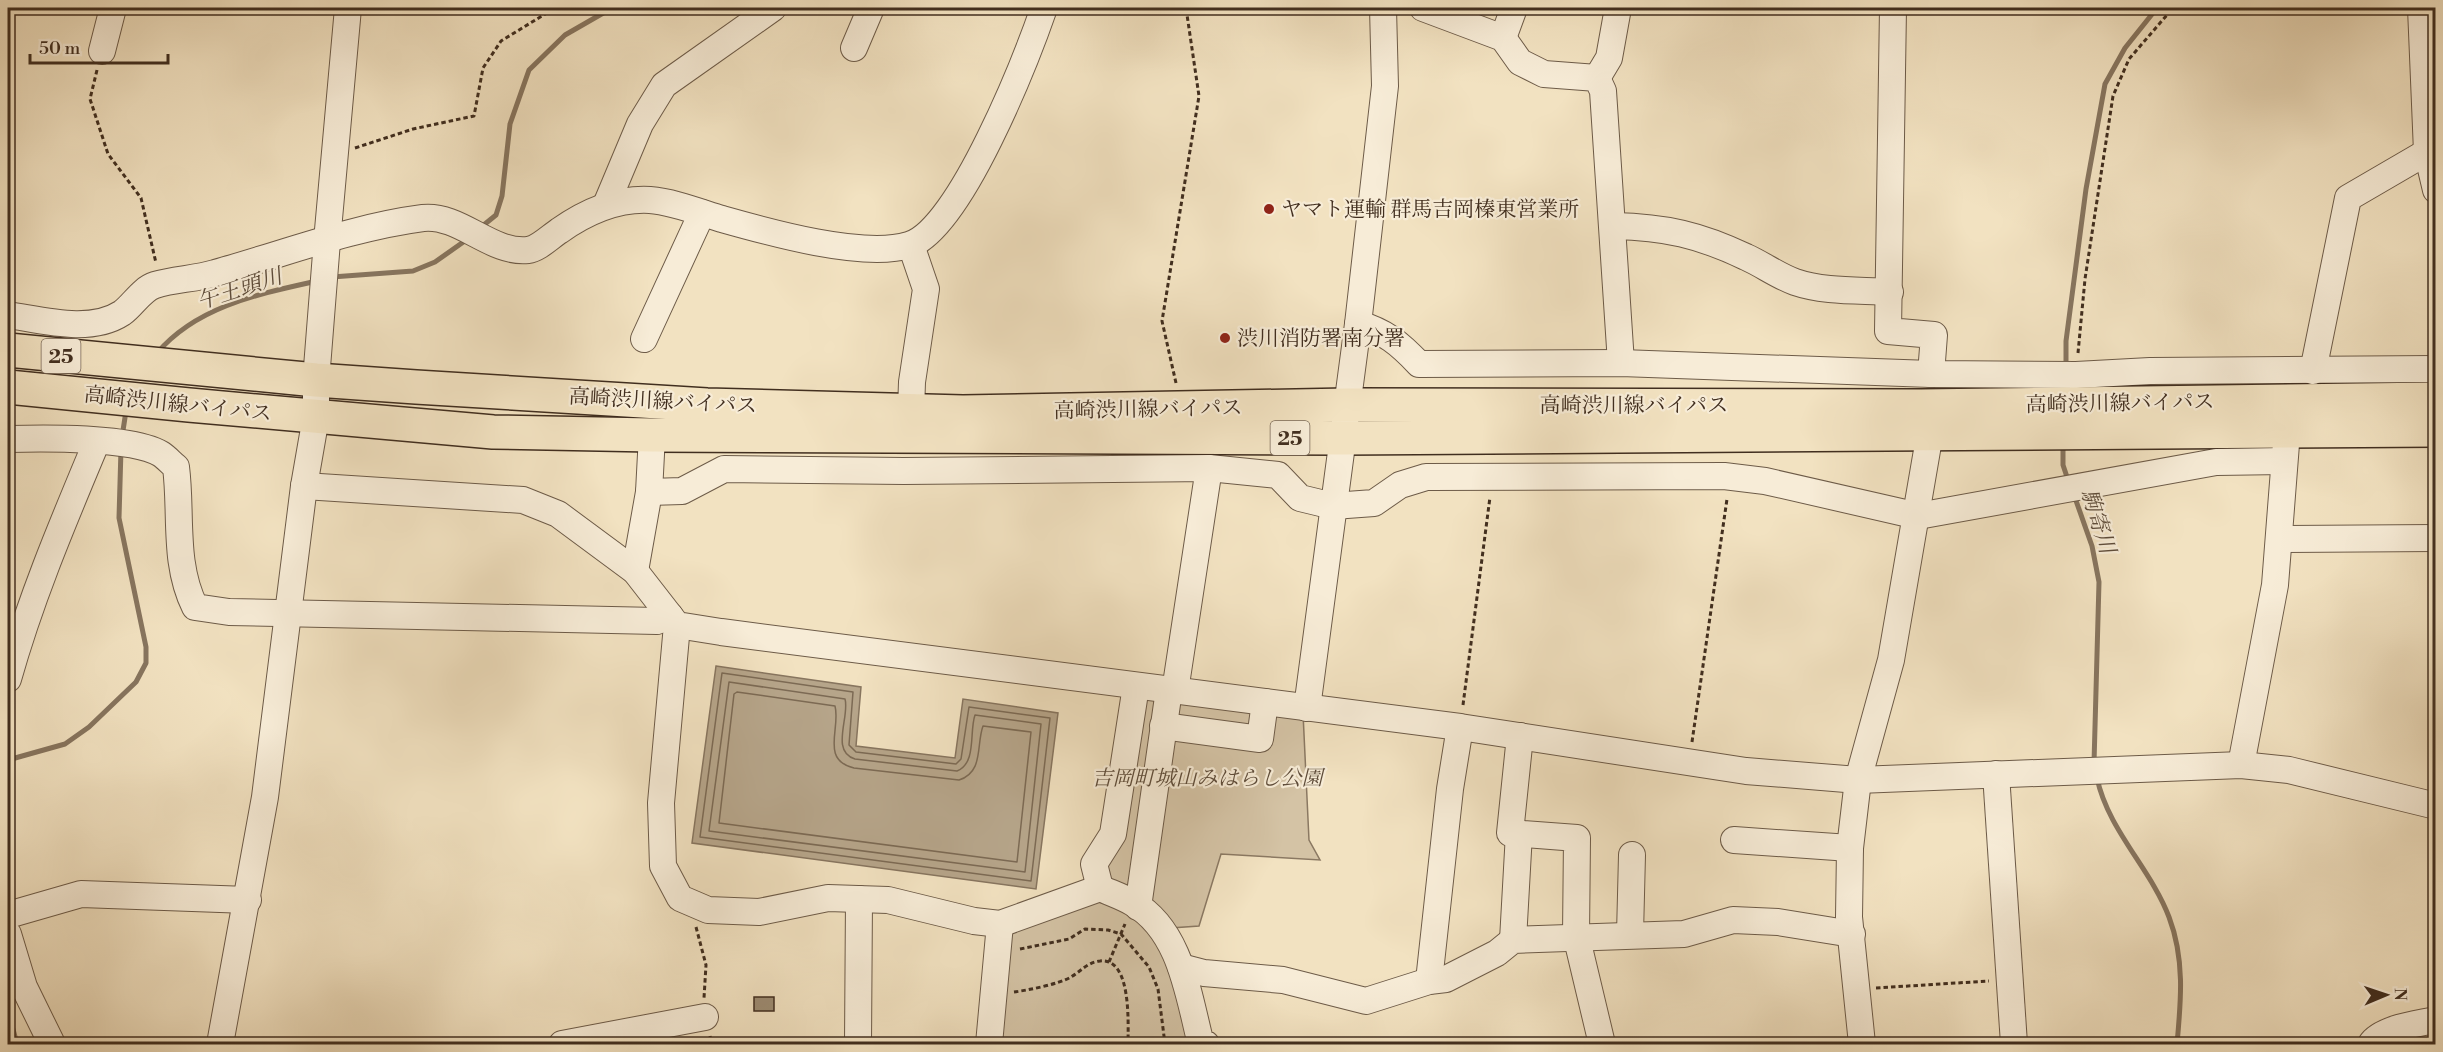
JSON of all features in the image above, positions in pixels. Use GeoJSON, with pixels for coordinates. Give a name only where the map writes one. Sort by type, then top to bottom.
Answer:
{"type":"FeatureCollection","features":[{"type":"Feature","properties":{"kind":"main road","name":"高崎渋川線バイパス"},"geometry":{"type":"LineString","coordinates":[[8,350],[316,380],[707,405],[911,411],[1347,405],[1921,406],[2436,399]]}},
{"type":"Feature","properties":{"kind":"main road","name":"高崎渋川線バイパス"},"geometry":{"type":"LineString","coordinates":[[8,387],[493,432],[652,435],[1343,438],[1930,433],[2286,446],[2436,430]]}},
{"type":"Feature","properties":{"kind":"street"},"geometry":{"type":"LineString","coordinates":[[102,51],[113,8]]}},
{"type":"Feature","properties":{"kind":"street"},"geometry":{"type":"LineString","coordinates":[[220,1044],[265,797],[304,486],[316,417],[316,380],[348,8]]}},
{"type":"Feature","properties":{"kind":"street"},"geometry":{"type":"LineString","coordinates":[[606,205],[640,124],[664,85],[773,8]]}},
{"type":"Feature","properties":{"kind":"street"},"geometry":{"type":"LineString","coordinates":[[854,48],[871,8]]}},
{"type":"Feature","properties":{"kind":"street"},"geometry":{"type":"LineString","coordinates":[[8,315],[66,323],[101,321],[121,313],[152,285],[196,279],[375,227],[428,218],[446,222],[508,249],[531,250],[570,224],[606,205],[650,200],[788,235],[865,249],[911,245],[936,225],[963,186],[1001,116],[1031,47],[1044,8]]}},
{"type":"Feature","properties":{"kind":"street"},"geometry":{"type":"LineString","coordinates":[[1306,708],[1358,324],[1385,86],[1383,8]]}},
{"type":"Feature","properties":{"kind":"street"},"geometry":{"type":"LineString","coordinates":[[1423,8],[1503,38],[1520,62],[1544,74],[1597,78]]}},
{"type":"Feature","properties":{"kind":"street"},"geometry":{"type":"LineString","coordinates":[[1503,38],[1514,8]]}},
{"type":"Feature","properties":{"kind":"street"},"geometry":{"type":"LineString","coordinates":[[1597,78],[1609,58],[1618,8]]}},
{"type":"Feature","properties":{"kind":"street"},"geometry":{"type":"LineString","coordinates":[[1893,8],[1888,331],[1934,335],[1931,374]]}},
{"type":"Feature","properties":{"kind":"street"},"geometry":{"type":"LineString","coordinates":[[2421,8],[2427,152],[2436,190]]}},
{"type":"Feature","properties":{"kind":"street"},"geometry":{"type":"LineString","coordinates":[[1597,78],[1603,91],[1614,226],[1621,363]]}},
{"type":"Feature","properties":{"kind":"street"},"geometry":{"type":"LineString","coordinates":[[2313,371],[2348,198],[2427,152]]}},
{"type":"Feature","properties":{"kind":"street"},"geometry":{"type":"LineString","coordinates":[[644,339],[702,213]]}},
{"type":"Feature","properties":{"kind":"street"},"geometry":{"type":"LineString","coordinates":[[1614,226],[1651,226],[1685,232],[1721,245],[1792,281],[1817,288],[1890,292]]}},
{"type":"Feature","properties":{"kind":"street"},"geometry":{"type":"LineString","coordinates":[[911,245],[926,289],[912,382],[911,411]]}},
{"type":"Feature","properties":{"kind":"street"},"geometry":{"type":"LineString","coordinates":[[1358,324],[1378,329],[1395,339],[1419,363],[1621,363],[1931,374],[2076,375],[2150,371],[2436,369]]}},
{"type":"Feature","properties":{"kind":"street"},"geometry":{"type":"LineString","coordinates":[[1862,1044],[1849,917],[1850,848],[1858,780],[1891,660],[1918,516],[1930,433]]}},
{"type":"Feature","properties":{"kind":"street"},"geometry":{"type":"LineString","coordinates":[[635,571],[649,492],[652,435]]}},
{"type":"Feature","properties":{"kind":"street"},"geometry":{"type":"LineString","coordinates":[[8,439],[101,442],[141,447],[161,454],[176,467],[181,564],[186,589],[195,607],[214,611],[673,620],[1172,691],[1460,727],[1746,771],[1858,780],[2241,765],[2289,770],[2436,806]]}},
{"type":"Feature","properties":{"kind":"street"},"geometry":{"type":"LineString","coordinates":[[8,679],[24,622],[47,560],[101,442]]}},
{"type":"Feature","properties":{"kind":"street"},"geometry":{"type":"LineString","coordinates":[[649,492],[682,491],[724,469],[904,471],[1209,468],[1278,475],[1300,498],[1333,506],[1374,503],[1400,484],[1426,477],[1730,476],[1765,481],[1918,516],[2216,462],[2286,446],[2275,585],[2241,765]]}},
{"type":"Feature","properties":{"kind":"street"},"geometry":{"type":"LineString","coordinates":[[1136,905],[1163,726],[1172,691],[1209,468]]}},
{"type":"Feature","properties":{"kind":"street"},"geometry":{"type":"LineString","coordinates":[[304,486],[523,500],[558,514],[635,571],[673,620],[662,803],[663,866],[682,899],[708,910],[759,912],[828,898],[888,900],[974,921],[1000,924],[1100,888],[1136,905],[1155,922],[1167,939],[1181,968],[1200,1040],[1206,1044]]}},
{"type":"Feature","properties":{"kind":"street"},"geometry":{"type":"LineString","coordinates":[[2280,539],[2436,538]]}},
{"type":"Feature","properties":{"kind":"street"},"geometry":{"type":"LineString","coordinates":[[1100,888],[1094,864],[1113,834],[1136,686]]}},
{"type":"Feature","properties":{"kind":"street"},"geometry":{"type":"LineString","coordinates":[[1163,726],[1260,739],[1265,702]]}},
{"type":"Feature","properties":{"kind":"street"},"geometry":{"type":"LineString","coordinates":[[1429,981],[1450,789],[1460,727]]}},
{"type":"Feature","properties":{"kind":"street"},"geometry":{"type":"LineString","coordinates":[[1520,736],[1510,833],[1577,838],[1576,935],[1602,1044]]}},
{"type":"Feature","properties":{"kind":"street"},"geometry":{"type":"LineString","coordinates":[[1996,774],[2014,1044]]}},
{"type":"Feature","properties":{"kind":"street"},"geometry":{"type":"LineString","coordinates":[[1513,940],[1519,833]]}},
{"type":"Feature","properties":{"kind":"street"},"geometry":{"type":"LineString","coordinates":[[1734,840],[1850,848]]}},
{"type":"Feature","properties":{"kind":"street"},"geometry":{"type":"LineString","coordinates":[[1630,934],[1632,855]]}},
{"type":"Feature","properties":{"kind":"street"},"geometry":{"type":"LineString","coordinates":[[8,915],[81,894],[248,900]]}},
{"type":"Feature","properties":{"kind":"street"},"geometry":{"type":"LineString","coordinates":[[858,1044],[859,899]]}},
{"type":"Feature","properties":{"kind":"street"},"geometry":{"type":"LineString","coordinates":[[1181,968],[1204,973],[1283,980],[1366,1001],[1429,981],[1446,979],[1497,953],[1513,940],[1576,935],[1684,934],[1733,920],[1778,922],[1852,934]]}},
{"type":"Feature","properties":{"kind":"street"},"geometry":{"type":"LineString","coordinates":[[989,1044],[1000,924]]}},
{"type":"Feature","properties":{"kind":"street"},"geometry":{"type":"LineString","coordinates":[[8,934],[15,990],[52,1044]]}},
{"type":"Feature","properties":{"kind":"street"},"geometry":{"type":"LineString","coordinates":[[562,1044],[705,1017]]}},
{"type":"Feature","properties":{"kind":"street"},"geometry":{"type":"LineString","coordinates":[[2371,1044],[2374,1039],[2408,1025],[2436,1020]]}},
{"type":"Feature","properties":{"kind":"path"},"geometry":{"type":"LineString","coordinates":[[335,154],[413,129],[474,116],[483,68],[501,41],[555,8]]}},
{"type":"Feature","properties":{"kind":"path"},"geometry":{"type":"LineString","coordinates":[[1181,408],[1162,321],[1199,96],[1186,8]]}},
{"type":"Feature","properties":{"kind":"path"},"geometry":{"type":"LineString","coordinates":[[2076,375],[2085,279],[2113,96],[2129,59],[2173,8]]}},
{"type":"Feature","properties":{"kind":"path"},"geometry":{"type":"LineString","coordinates":[[102,51],[90,99],[108,154],[141,198],[161,284]]}},
{"type":"Feature","properties":{"kind":"path"},"geometry":{"type":"LineString","coordinates":[[1690,762],[1730,476]]}},
{"type":"Feature","properties":{"kind":"path"},"geometry":{"type":"LineString","coordinates":[[1460,727],[1492,477]]}},
{"type":"Feature","properties":{"kind":"path"},"geometry":{"type":"LineString","coordinates":[[682,899],[694,920],[706,965],[705,1017],[712,1044]]}},
{"type":"Feature","properties":{"kind":"path"},"geometry":{"type":"LineString","coordinates":[[1109,962],[1136,905]]}},
{"type":"Feature","properties":{"kind":"path"},"geometry":{"type":"LineString","coordinates":[[997,951],[1047,945],[1069,939],[1085,930],[1108,930],[1121,934],[1149,967],[1158,989],[1165,1044]]}},
{"type":"Feature","properties":{"kind":"path"},"geometry":{"type":"LineString","coordinates":[[993,989],[1029,990],[1070,978],[1090,964],[1101,961],[1109,962],[1118,970],[1124,982],[1128,1044]]}},
{"type":"Feature","properties":{"kind":"path"},"geometry":{"type":"LineString","coordinates":[[1857,989],[2009,980]]}},
{"type":"Feature","properties":{"kind":"green space","name":"吉岡町城山みはらし公園"},"geometry":{"type":"Polygon","coordinates":[[[1140,691],[1303,713],[1309,840],[1320,860],[1221,854],[1199,926],[1171,928],[1196,1044],[981,1044],[993,931],[1098,893],[1140,691]]]}},
{"type":"Feature","properties":{"kind":"water"},"geometry":{"type":"Polygon","coordinates":[[[716,666],[861,687],[856,746],[955,758],[963,699],[1058,713],[1036,889],[692,843],[716,666]]]}},
{"type":"Feature","properties":{"kind":"building"},"geometry":{"type":"Polygon","coordinates":[[[754,997],[774,997],[774,1011],[754,1011],[754,997]]]}},
{"type":"Feature","properties":{"kind":"waterway","name":"午王頭川"},"geometry":{"type":"LineString","coordinates":[[480,228],[496,215],[502,196],[510,124],[529,70],[565,35],[612,8]]}},
{"type":"Feature","properties":{"kind":"waterway","name":"駒寄川"},"geometry":{"type":"LineString","coordinates":[[2066,367],[2066,341],[2086,189],[2105,84],[2125,48],[2157,8]]}},
{"type":"Feature","properties":{"kind":"waterway","name":"午王頭川"},"geometry":{"type":"LineString","coordinates":[[332,277],[413,271],[435,262],[469,238]]}},
{"type":"Feature","properties":{"kind":"waterway","name":"午王頭川"},"geometry":{"type":"LineString","coordinates":[[157,353],[173,337],[210,313],[251,297],[317,281]]}},
{"type":"Feature","properties":{"kind":"waterway","name":"午王頭川"},"geometry":{"type":"LineString","coordinates":[[122,437],[126,411]]}},
{"type":"Feature","properties":{"kind":"waterway","name":"駒寄川"},"geometry":{"type":"LineString","coordinates":[[2063,443],[2063,465],[2068,480]]}},
{"type":"Feature","properties":{"kind":"waterway","name":"午王頭川"},"geometry":{"type":"LineString","coordinates":[[8,760],[65,744],[89,727],[136,682],[146,663],[146,647],[119,518],[121,449]]}},
{"type":"Feature","properties":{"kind":"waterway","name":"駒寄川"},"geometry":{"type":"LineString","coordinates":[[2074,495],[2092,546],[2099,582],[2094,763]]}},
{"type":"Feature","properties":{"kind":"waterway","name":"駒寄川"},"geometry":{"type":"LineString","coordinates":[[2097,778],[2110,815],[2152,882],[2174,933],[2180,964],[2177,1044]]}},
{"type":"Feature","properties":{"kind":"waterway","name":"午王頭川"},"geometry":{"type":"LineString","coordinates":[[8,1011],[17,1044]]}},
{"type":"Feature","properties":{"kind":"place","name":"ヤマト運輸 群馬吉岡榛東営業所"},"geometry":{"type":"Point","coordinates":[1269,209]}},
{"type":"Feature","properties":{"kind":"place","name":"渋川消防署南分署"},"geometry":{"type":"Point","coordinates":[1225,338]}}]}
